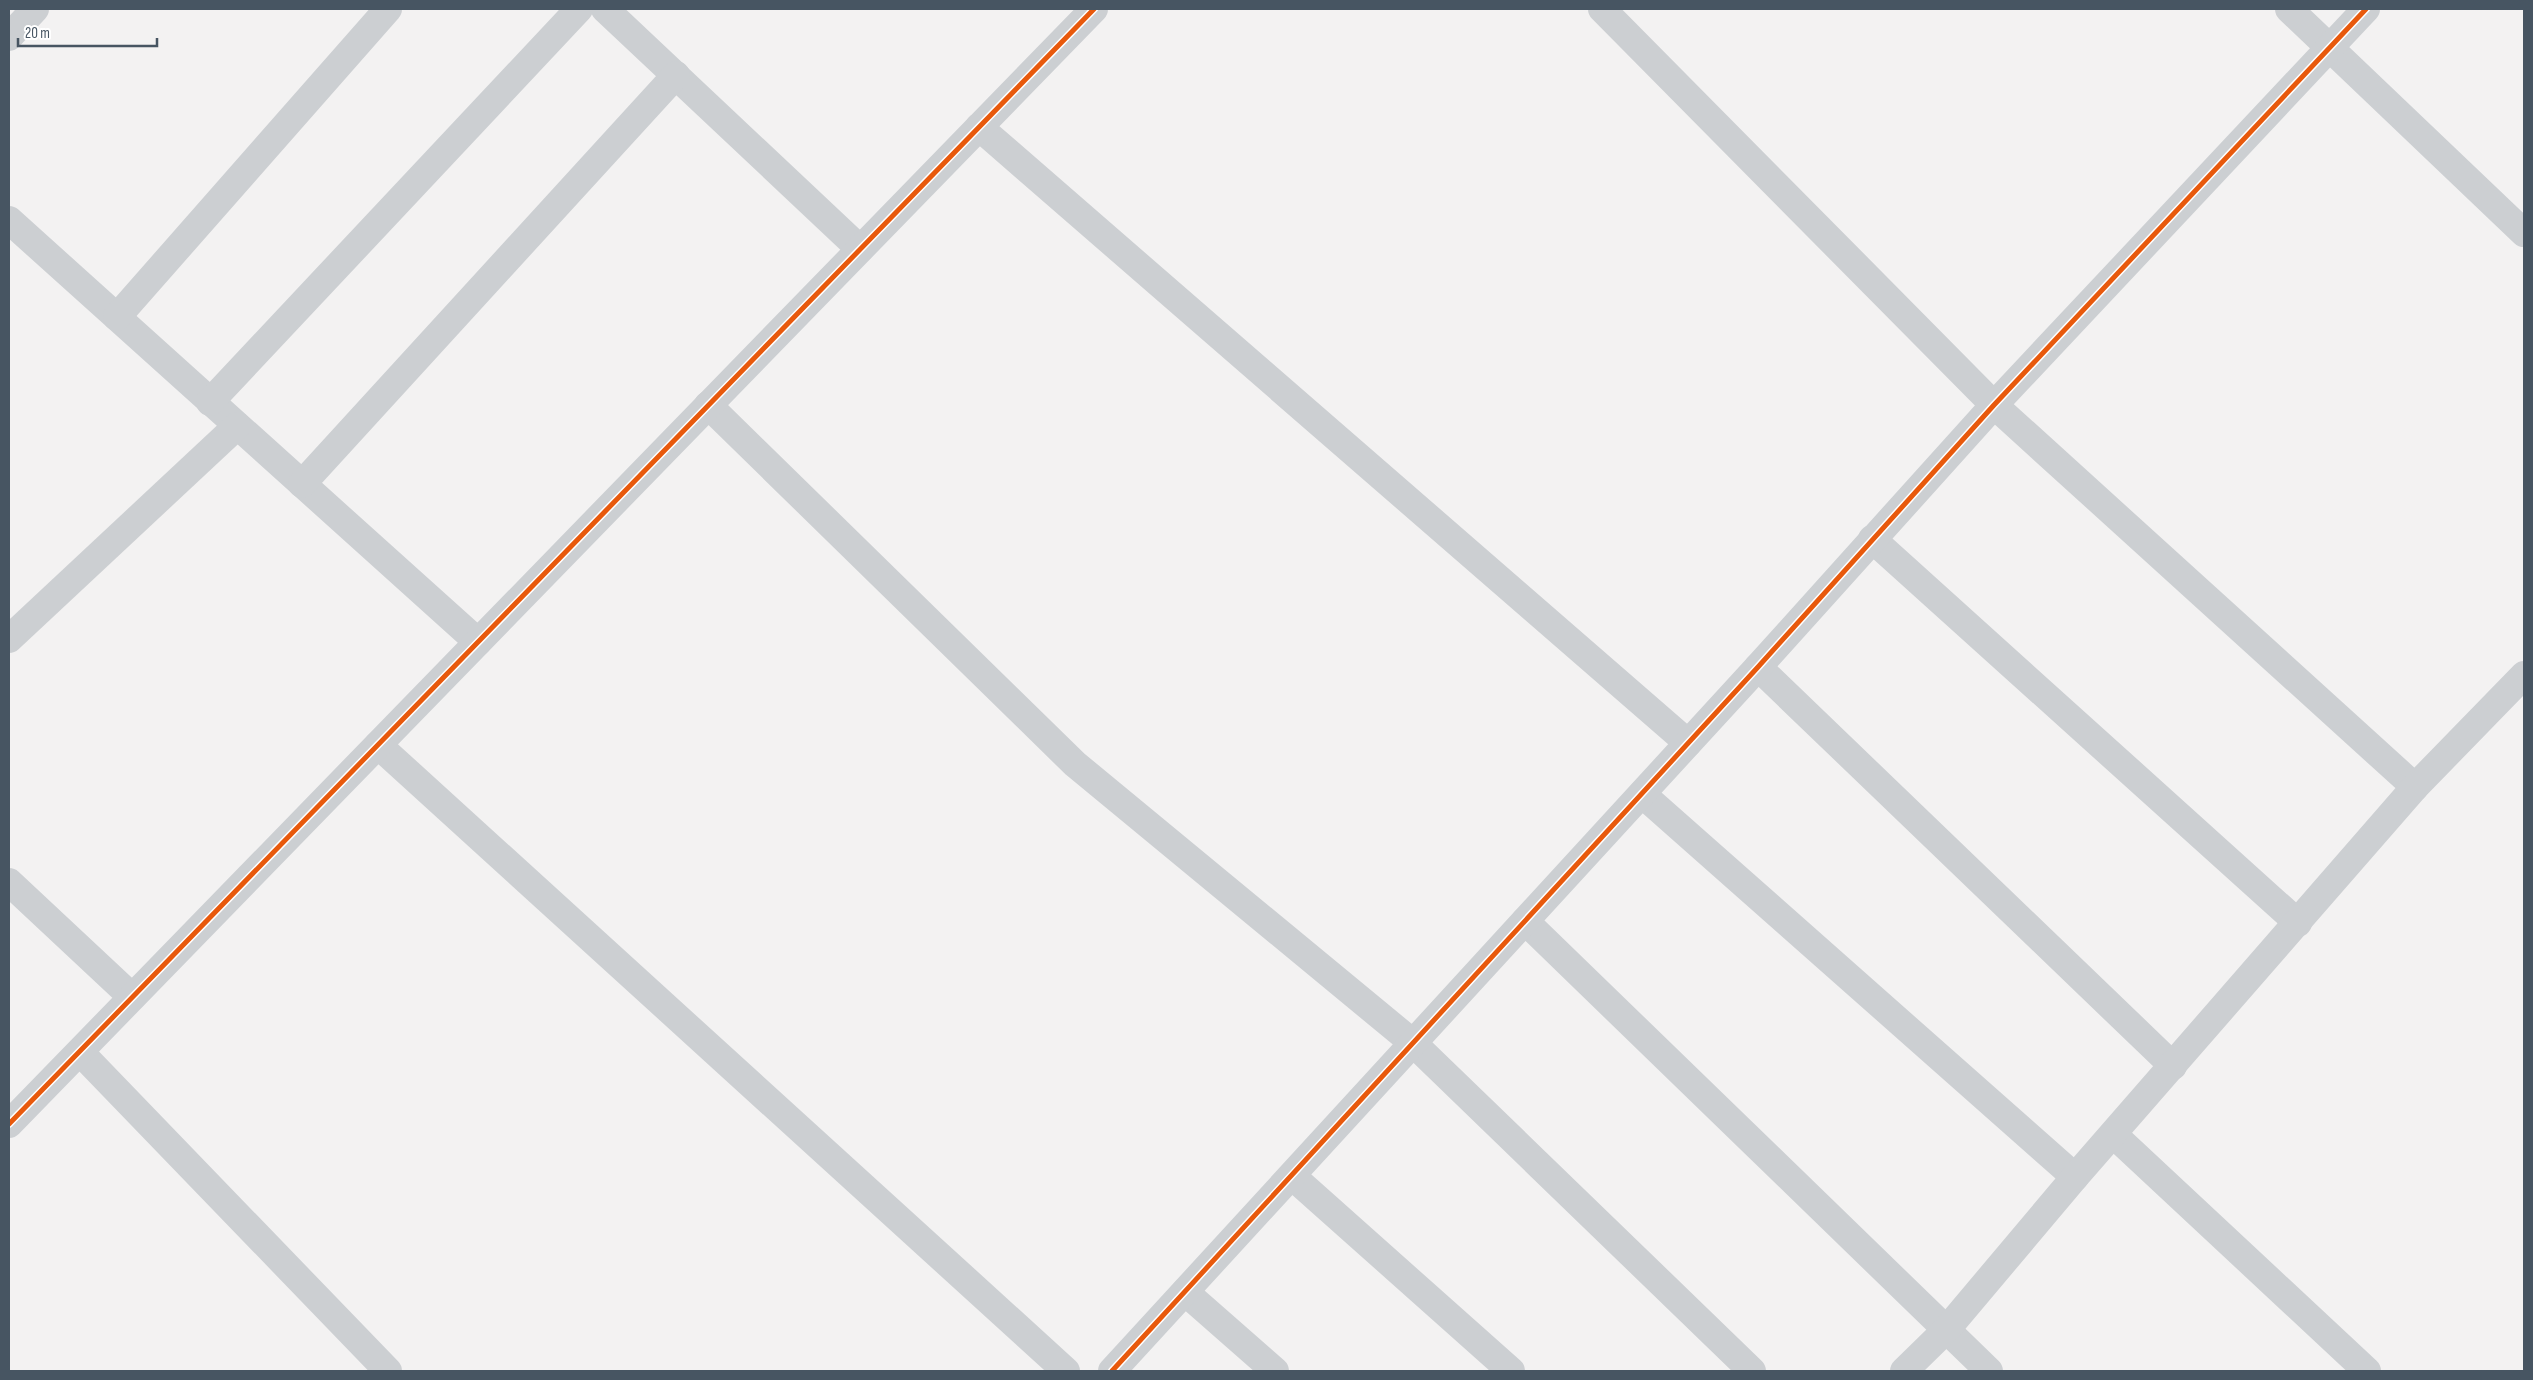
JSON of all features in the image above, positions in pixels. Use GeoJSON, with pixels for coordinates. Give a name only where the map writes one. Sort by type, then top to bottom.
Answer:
{"type":"FeatureCollection","features":[{"type":"Feature","properties":{"kind":"street"},"geometry":{"type":"LineString","coordinates":[[9,36],[34,9]]}},
{"type":"Feature","properties":{"kind":"street"},"geometry":{"type":"LineString","coordinates":[[117,317],[388,9]]}},
{"type":"Feature","properties":{"kind":"street"},"geometry":{"type":"LineString","coordinates":[[210,402],[579,9]]}},
{"type":"Feature","properties":{"kind":"street"},"geometry":{"type":"LineString","coordinates":[[605,9],[860,249]]}},
{"type":"Feature","properties":{"kind":"street"},"geometry":{"type":"LineString","coordinates":[[9,1124],[1094,9]]}},
{"type":"Feature","properties":{"kind":"street"},"geometry":{"type":"LineString","coordinates":[[1602,9],[1994,405],[2415,788]]}},
{"type":"Feature","properties":{"kind":"street"},"geometry":{"type":"LineString","coordinates":[[2289,9],[2331,47],[2524,234]]}},
{"type":"Feature","properties":{"kind":"street"},"geometry":{"type":"LineString","coordinates":[[1112,1371],[1758,667],[1994,405],[2366,9]]}},
{"type":"Feature","properties":{"kind":"street"},"geometry":{"type":"LineString","coordinates":[[302,484],[676,75]]}},
{"type":"Feature","properties":{"kind":"street"},"geometry":{"type":"LineString","coordinates":[[979,127],[1688,743]]}},
{"type":"Feature","properties":{"kind":"street"},"geometry":{"type":"LineString","coordinates":[[9,220],[478,642]]}},
{"type":"Feature","properties":{"kind":"street"},"geometry":{"type":"LineString","coordinates":[[708,406],[1075,764],[1413,1043],[1752,1371]]}},
{"type":"Feature","properties":{"kind":"street"},"geometry":{"type":"LineString","coordinates":[[9,638],[237,426]]}},
{"type":"Feature","properties":{"kind":"street"},"geometry":{"type":"LineString","coordinates":[[1872,539],[2298,923]]}},
{"type":"Feature","properties":{"kind":"street"},"geometry":{"type":"LineString","coordinates":[[1758,667],[2173,1066]]}},
{"type":"Feature","properties":{"kind":"street"},"geometry":{"type":"LineString","coordinates":[[1904,1371],[1947,1329],[2075,1177],[2114,1135],[2415,788],[2524,675]]}},
{"type":"Feature","properties":{"kind":"street"},"geometry":{"type":"LineString","coordinates":[[378,745],[1066,1371]]}},
{"type":"Feature","properties":{"kind":"street"},"geometry":{"type":"LineString","coordinates":[[1642,794],[2075,1177]]}},
{"type":"Feature","properties":{"kind":"street"},"geometry":{"type":"LineString","coordinates":[[9,882],[132,997]]}},
{"type":"Feature","properties":{"kind":"street"},"geometry":{"type":"LineString","coordinates":[[1525,921],[1989,1371]]}},
{"type":"Feature","properties":{"kind":"street"},"geometry":{"type":"LineString","coordinates":[[80,1052],[388,1371]]}},
{"type":"Feature","properties":{"kind":"street"},"geometry":{"type":"LineString","coordinates":[[2114,1135],[2367,1371]]}},
{"type":"Feature","properties":{"kind":"street"},"geometry":{"type":"LineString","coordinates":[[1292,1176],[1511,1371]]}},
{"type":"Feature","properties":{"kind":"street"},"geometry":{"type":"LineString","coordinates":[[1185,1292],[1275,1371]]}},
{"type":"Feature","properties":{"kind":"cycle path"},"geometry":{"type":"LineString","coordinates":[[9,1124],[1094,9]]}},
{"type":"Feature","properties":{"kind":"cycle path"},"geometry":{"type":"LineString","coordinates":[[1112,1371],[1758,667],[1994,405],[2366,9]]}}]}
